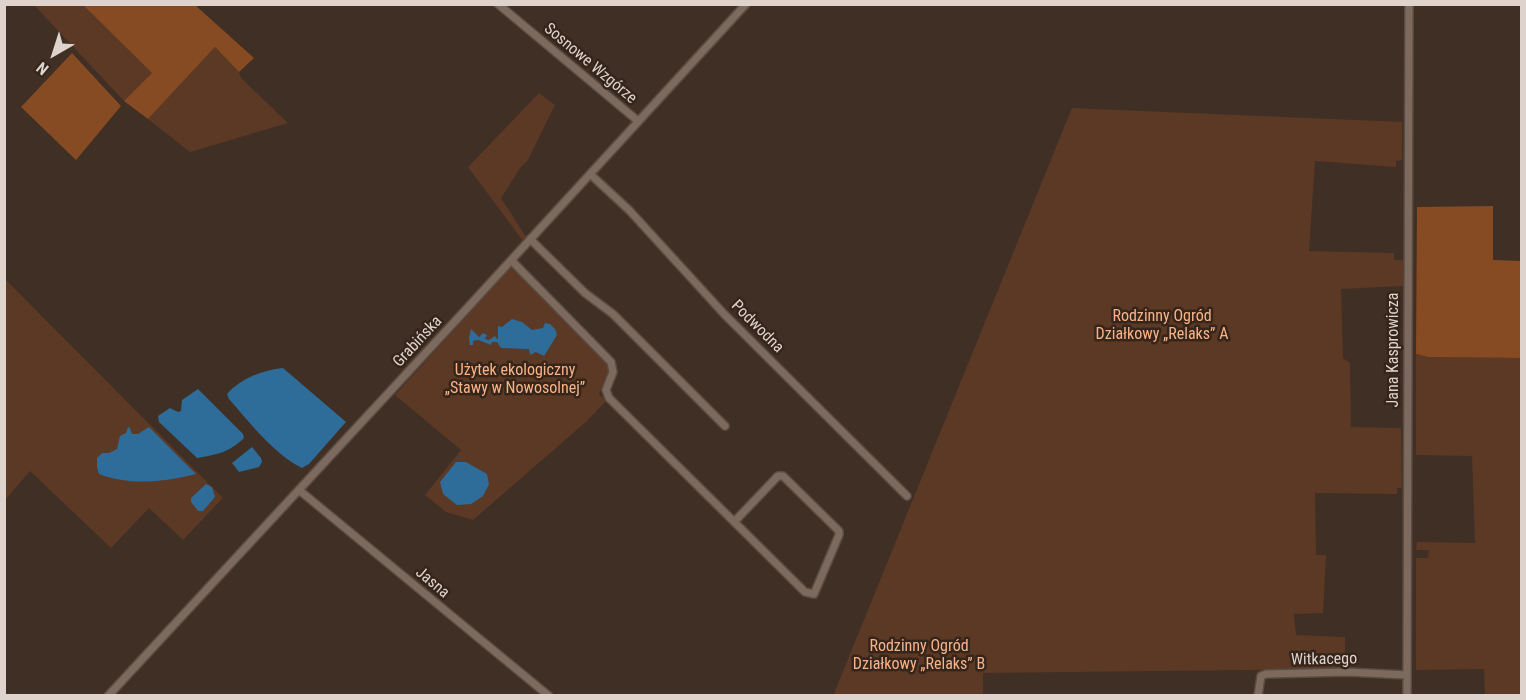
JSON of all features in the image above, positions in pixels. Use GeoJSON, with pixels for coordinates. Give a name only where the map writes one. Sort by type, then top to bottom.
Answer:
{"type":"FeatureCollection","features":[{"type":"Feature","properties":{"kind":"street","name":"Sosnowe Wzgórze"},"geometry":{"type":"LineString","coordinates":[[498,4],[638,121]]}},
{"type":"Feature","properties":{"kind":"street","name":"Grabińska"},"geometry":{"type":"LineString","coordinates":[[108,696],[746,4]]}},
{"type":"Feature","properties":{"kind":"street","name":"Jana Kasprowicza"},"geometry":{"type":"LineString","coordinates":[[1407,696],[1409,4]]}},
{"type":"Feature","properties":{"kind":"street","name":"Podwodna"},"geometry":{"type":"LineString","coordinates":[[590,174],[629,210],[725,315],[907,496]]}},
{"type":"Feature","properties":{"kind":"street"},"geometry":{"type":"LineString","coordinates":[[530,240],[585,293],[613,314],[725,426]]}},
{"type":"Feature","properties":{"kind":"street"},"geometry":{"type":"LineString","coordinates":[[511,260],[611,362],[614,372],[606,390],[609,398],[734,522],[805,592],[814,594],[839,531],[783,476],[778,476],[734,522]]}},
{"type":"Feature","properties":{"kind":"street","name":"Jasna"},"geometry":{"type":"LineString","coordinates":[[299,490],[549,696]]}},
{"type":"Feature","properties":{"kind":"street","name":"Witkacego"},"geometry":{"type":"LineString","coordinates":[[1258,696],[1259,680],[1266,674],[1347,672],[1407,675]]}},
{"type":"Feature","properties":{"kind":"green space"},"geometry":{"type":"Polygon","coordinates":[[[34,5],[83,5],[152,73],[124,101],[34,5]]]}},
{"type":"Feature","properties":{"kind":"green space"},"geometry":{"type":"Polygon","coordinates":[[[215,47],[239,72],[241,78],[288,123],[190,152],[148,119],[215,47]]]}},
{"type":"Feature","properties":{"kind":"green space"},"geometry":{"type":"Polygon","coordinates":[[[539,93],[555,105],[528,160],[501,198],[526,237],[523,241],[468,167],[539,93]]]}},
{"type":"Feature","properties":{"kind":"green space","name":"Rodzinny Ogród Działkowy „Relaks” A"},"geometry":{"type":"Polygon","coordinates":[[[1072,108],[1402,122],[1402,160],[1396,161],[1396,167],[1315,161],[1309,251],[1394,253],[1394,260],[1403,260],[1403,286],[1341,289],[1343,358],[1350,363],[1351,427],[1401,428],[1402,488],[1397,488],[1397,494],[1315,493],[1316,555],[1326,555],[1323,613],[1294,614],[1296,635],[1345,637],[1345,665],[1335,666],[1335,669],[983,673],[983,695],[833,696],[1072,108]]]}},
{"type":"Feature","properties":{"kind":"green space","name":"Użytek ekologiczny „Stawy w Nowosolnej”"},"geometry":{"type":"Polygon","coordinates":[[[512,266],[607,361],[609,372],[599,394],[606,401],[587,421],[473,520],[446,512],[425,495],[461,450],[395,395],[512,266]]]}},
{"type":"Feature","properties":{"kind":"green space"},"geometry":{"type":"Polygon","coordinates":[[[5,279],[223,498],[183,540],[149,508],[111,548],[30,471],[5,500],[5,279]]]}},
{"type":"Feature","properties":{"kind":"green space"},"geometry":{"type":"Polygon","coordinates":[[[1416,354],[1428,357],[1521,358],[1521,695],[1485,695],[1484,669],[1416,670],[1416,558],[1428,558],[1429,550],[1416,550],[1417,542],[1475,543],[1472,456],[1416,455],[1416,354]]]}},
{"type":"Feature","properties":{"kind":"shaded area"},"geometry":{"type":"Polygon","coordinates":[[[83,5],[195,5],[254,58],[239,72],[215,47],[148,119],[124,101],[152,73],[83,5]]]}},
{"type":"Feature","properties":{"kind":"shaded area"},"geometry":{"type":"Polygon","coordinates":[[[72,53],[121,106],[76,160],[21,107],[72,53]]]}},
{"type":"Feature","properties":{"kind":"shaded area"},"geometry":{"type":"Polygon","coordinates":[[[1493,206],[1493,260],[1521,261],[1521,358],[1428,357],[1416,354],[1417,207],[1493,206]]]}},
{"type":"Feature","properties":{"kind":"water"},"geometry":{"type":"Polygon","coordinates":[[[512,319],[522,322],[532,330],[543,328],[545,323],[555,329],[557,335],[544,356],[536,352],[530,355],[529,349],[501,348],[497,342],[492,342],[491,345],[478,340],[473,341],[473,345],[470,345],[471,329],[479,337],[483,333],[487,335],[485,339],[489,340],[495,336],[498,340],[498,326],[502,327],[512,319]]]}},
{"type":"Feature","properties":{"kind":"water"},"geometry":{"type":"Polygon","coordinates":[[[283,368],[346,422],[309,464],[302,468],[282,455],[263,437],[227,394],[239,383],[253,376],[283,368]]]}},
{"type":"Feature","properties":{"kind":"water"},"geometry":{"type":"Polygon","coordinates":[[[198,389],[243,434],[244,438],[222,452],[197,458],[159,422],[158,416],[170,408],[181,411],[182,400],[198,389]]]}},
{"type":"Feature","properties":{"kind":"water"},"geometry":{"type":"Polygon","coordinates":[[[128,427],[132,434],[138,434],[149,427],[196,474],[148,482],[123,480],[99,474],[97,458],[102,453],[109,453],[117,449],[120,436],[126,433],[128,427]]]}},
{"type":"Feature","properties":{"kind":"water"},"geometry":{"type":"Polygon","coordinates":[[[252,447],[262,462],[259,467],[239,472],[232,463],[252,447]]]}},
{"type":"Feature","properties":{"kind":"water"},"geometry":{"type":"Polygon","coordinates":[[[456,462],[466,462],[487,474],[489,484],[483,496],[471,504],[457,505],[443,494],[440,482],[456,462]]]}},
{"type":"Feature","properties":{"kind":"water"},"geometry":{"type":"Polygon","coordinates":[[[206,484],[212,487],[215,497],[203,511],[198,511],[191,502],[191,498],[206,484]]]}},
{"type":"Feature","properties":{"kind":"park label","name":"Rodzinny Ogród Działkowy „Relaks” B"},"geometry":{"type":"Point","coordinates":[919,656]}}]}
